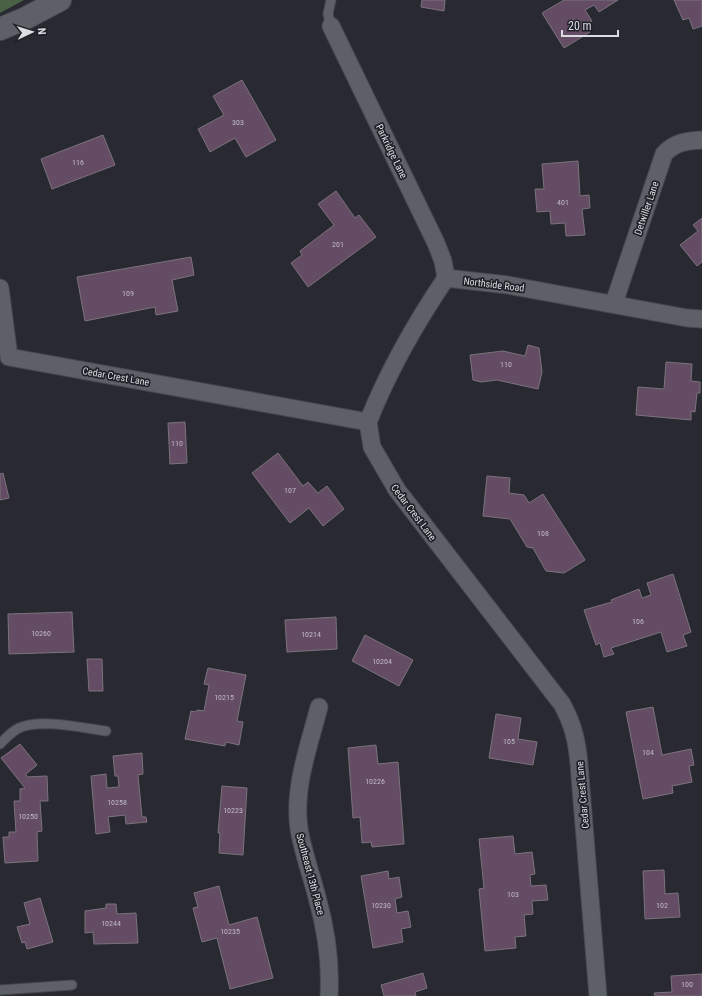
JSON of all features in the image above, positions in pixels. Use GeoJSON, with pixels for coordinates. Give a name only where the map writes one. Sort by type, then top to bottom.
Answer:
{"type":"FeatureCollection","features":[{"type":"Feature","properties":{"kind":"street"},"geometry":{"type":"LineString","coordinates":[[0,29],[24,19],[60,0]]}},
{"type":"Feature","properties":{"kind":"street","name":"Parkridge Lane"},"geometry":{"type":"LineString","coordinates":[[331,26],[436,243],[443,261],[446,278]]}},
{"type":"Feature","properties":{"kind":"street","name":"Detwiller Lane"},"geometry":{"type":"LineString","coordinates":[[614,303],[664,154],[671,146],[681,142],[702,140]]}},
{"type":"Feature","properties":{"kind":"street"},"geometry":{"type":"LineString","coordinates":[[368,422],[375,404],[423,312],[446,278]]}},
{"type":"Feature","properties":{"kind":"street","name":"Northside Road"},"geometry":{"type":"LineString","coordinates":[[446,278],[508,285],[614,303],[687,318],[702,319]]}},
{"type":"Feature","properties":{"kind":"street","name":"Cedar Crest Lane"},"geometry":{"type":"LineString","coordinates":[[0,288],[9,357],[368,422],[372,447],[397,490],[562,704],[570,719],[575,732],[579,764],[598,996]]}},
{"type":"Feature","properties":{"kind":"street","name":"Southeast 13th Place"},"geometry":{"type":"LineString","coordinates":[[319,706],[302,773],[298,802],[299,828],[304,853],[324,924],[330,977],[329,996]]}},
{"type":"Feature","properties":{"kind":"lane"},"geometry":{"type":"LineString","coordinates":[[331,0],[328,14],[331,26]]}},
{"type":"Feature","properties":{"kind":"lane"},"geometry":{"type":"LineString","coordinates":[[0,744],[8,735],[19,728],[29,725],[41,724],[106,731]]}},
{"type":"Feature","properties":{"kind":"lane"},"geometry":{"type":"LineString","coordinates":[[0,990],[72,985]]}},
{"type":"Feature","properties":{"kind":"green space"},"geometry":{"type":"Polygon","coordinates":[[[0,0],[24,0],[0,13],[0,0]]]}},
{"type":"Feature","properties":{"kind":"building"},"geometry":{"type":"Polygon","coordinates":[[[422,0],[445,0],[444,11],[421,7],[422,0]]]}},
{"type":"Feature","properties":{"kind":"building"},"geometry":{"type":"Polygon","coordinates":[[[564,0],[618,0],[599,12],[594,5],[585,10],[592,21],[585,25],[590,32],[564,48],[542,13],[564,0]]]}},
{"type":"Feature","properties":{"kind":"building"},"geometry":{"type":"Polygon","coordinates":[[[674,0],[702,0],[702,26],[693,29],[689,18],[683,20],[674,0]]]}},
{"type":"Feature","properties":{"kind":"building"},"geometry":{"type":"Polygon","coordinates":[[[242,80],[276,140],[246,157],[235,138],[210,152],[198,129],[224,115],[213,96],[242,80]]]}},
{"type":"Feature","properties":{"kind":"building"},"geometry":{"type":"Polygon","coordinates":[[[103,135],[115,165],[52,189],[41,159],[103,135]]]}},
{"type":"Feature","properties":{"kind":"building"},"geometry":{"type":"Polygon","coordinates":[[[578,161],[580,196],[589,195],[590,208],[582,209],[585,235],[566,236],[565,223],[551,224],[550,211],[537,212],[535,189],[544,189],[542,164],[578,161]]]}},
{"type":"Feature","properties":{"kind":"building"},"geometry":{"type":"Polygon","coordinates":[[[336,191],[355,218],[359,215],[376,237],[308,287],[291,263],[302,255],[300,251],[334,225],[318,204],[336,191]]]}},
{"type":"Feature","properties":{"kind":"building"},"geometry":{"type":"Polygon","coordinates":[[[702,218],[702,262],[697,266],[680,245],[698,231],[693,225],[702,218]]]}},
{"type":"Feature","properties":{"kind":"building"},"geometry":{"type":"Polygon","coordinates":[[[191,257],[194,275],[172,280],[178,311],[156,315],[155,307],[85,321],[77,277],[191,257]]]}},
{"type":"Feature","properties":{"kind":"building"},"geometry":{"type":"Polygon","coordinates":[[[528,345],[539,348],[542,372],[538,389],[497,380],[481,382],[473,380],[470,355],[503,351],[525,356],[528,345]]]}},
{"type":"Feature","properties":{"kind":"building"},"geometry":{"type":"Polygon","coordinates":[[[666,362],[692,364],[691,381],[700,382],[700,393],[697,393],[695,412],[691,411],[691,420],[636,415],[638,387],[664,389],[666,362]]]}},
{"type":"Feature","properties":{"kind":"building"},"geometry":{"type":"Polygon","coordinates":[[[185,422],[187,463],[170,464],[168,423],[185,422]]]}},
{"type":"Feature","properties":{"kind":"building"},"geometry":{"type":"Polygon","coordinates":[[[278,453],[303,486],[308,482],[318,493],[327,486],[344,509],[323,526],[309,508],[290,523],[252,473],[278,453]]]}},
{"type":"Feature","properties":{"kind":"building"},"geometry":{"type":"Polygon","coordinates":[[[3,473],[9,498],[0,500],[0,474],[3,473]]]}},
{"type":"Feature","properties":{"kind":"building"},"geometry":{"type":"Polygon","coordinates":[[[487,476],[510,478],[509,493],[524,495],[529,503],[543,494],[585,560],[564,573],[546,571],[533,548],[527,547],[510,519],[483,516],[487,476]]]}},
{"type":"Feature","properties":{"kind":"building"},"geometry":{"type":"Polygon","coordinates":[[[673,574],[691,632],[683,635],[687,646],[667,652],[661,632],[611,648],[614,654],[604,657],[600,643],[596,645],[584,610],[612,602],[611,600],[639,589],[642,598],[651,595],[647,583],[673,574]]]}},
{"type":"Feature","properties":{"kind":"building"},"geometry":{"type":"Polygon","coordinates":[[[72,612],[74,652],[9,654],[8,614],[72,612]]]}},
{"type":"Feature","properties":{"kind":"building"},"geometry":{"type":"Polygon","coordinates":[[[336,617],[337,649],[287,652],[285,620],[336,617]]]}},
{"type":"Feature","properties":{"kind":"building"},"geometry":{"type":"Polygon","coordinates":[[[365,635],[413,660],[399,686],[352,661],[365,635]]]}},
{"type":"Feature","properties":{"kind":"building"},"geometry":{"type":"Polygon","coordinates":[[[87,659],[102,659],[103,691],[89,691],[87,659]]]}},
{"type":"Feature","properties":{"kind":"building"},"geometry":{"type":"Polygon","coordinates":[[[208,668],[246,675],[237,721],[243,722],[239,745],[226,742],[225,746],[185,739],[191,711],[204,711],[209,685],[204,684],[208,668]]]}},
{"type":"Feature","properties":{"kind":"building"},"geometry":{"type":"Polygon","coordinates":[[[653,707],[662,755],[691,749],[694,765],[689,766],[692,782],[672,786],[673,793],[643,799],[626,712],[653,707]]]}},
{"type":"Feature","properties":{"kind":"building"},"geometry":{"type":"Polygon","coordinates":[[[496,714],[521,718],[518,739],[537,742],[533,765],[489,758],[496,714]]]}},
{"type":"Feature","properties":{"kind":"building"},"geometry":{"type":"Polygon","coordinates":[[[20,744],[37,765],[26,774],[27,777],[47,776],[48,801],[40,801],[42,831],[37,832],[38,861],[5,863],[3,837],[9,837],[9,832],[16,832],[14,801],[20,801],[20,789],[25,788],[1,758],[20,744]]]}},
{"type":"Feature","properties":{"kind":"building"},"geometry":{"type":"Polygon","coordinates":[[[376,745],[378,764],[398,762],[404,844],[372,847],[371,842],[362,843],[360,817],[353,818],[348,748],[376,745]]]}},
{"type":"Feature","properties":{"kind":"building"},"geometry":{"type":"Polygon","coordinates":[[[142,753],[143,774],[138,775],[142,817],[146,817],[147,822],[126,824],[125,815],[108,817],[110,832],[96,834],[91,776],[106,774],[107,788],[119,787],[118,776],[115,776],[113,756],[142,753]]]}},
{"type":"Feature","properties":{"kind":"building"},"geometry":{"type":"Polygon","coordinates":[[[222,786],[247,788],[243,855],[219,853],[220,833],[218,833],[222,786]]]}},
{"type":"Feature","properties":{"kind":"building"},"geometry":{"type":"Polygon","coordinates":[[[513,836],[515,854],[532,852],[535,874],[530,875],[531,886],[546,885],[548,900],[532,901],[533,914],[524,915],[526,936],[515,937],[516,948],[485,951],[479,889],[484,888],[479,839],[513,836]]]}},
{"type":"Feature","properties":{"kind":"building"},"geometry":{"type":"Polygon","coordinates":[[[664,870],[665,894],[678,893],[680,917],[645,919],[643,871],[664,870]]]}},
{"type":"Feature","properties":{"kind":"building"},"geometry":{"type":"Polygon","coordinates":[[[388,871],[389,879],[399,877],[402,897],[395,899],[397,913],[408,911],[411,927],[401,929],[403,942],[373,948],[361,876],[388,871]]]}},
{"type":"Feature","properties":{"kind":"building"},"geometry":{"type":"Polygon","coordinates":[[[219,886],[229,925],[257,917],[273,978],[230,989],[217,938],[202,942],[193,908],[198,907],[194,893],[219,886]]]}},
{"type":"Feature","properties":{"kind":"building"},"geometry":{"type":"Polygon","coordinates":[[[40,898],[53,942],[27,949],[25,942],[22,943],[17,927],[30,924],[24,903],[40,898]]]}},
{"type":"Feature","properties":{"kind":"building"},"geometry":{"type":"Polygon","coordinates":[[[106,904],[116,904],[117,914],[136,913],[138,943],[94,944],[93,932],[85,933],[85,911],[106,908],[106,904]]]}},
{"type":"Feature","properties":{"kind":"building"},"geometry":{"type":"Polygon","coordinates":[[[423,973],[427,988],[415,992],[416,996],[384,996],[381,985],[423,973]]]}},
{"type":"Feature","properties":{"kind":"building"},"geometry":{"type":"Polygon","coordinates":[[[702,974],[702,996],[655,996],[654,993],[672,992],[671,976],[702,974]]]}}]}
